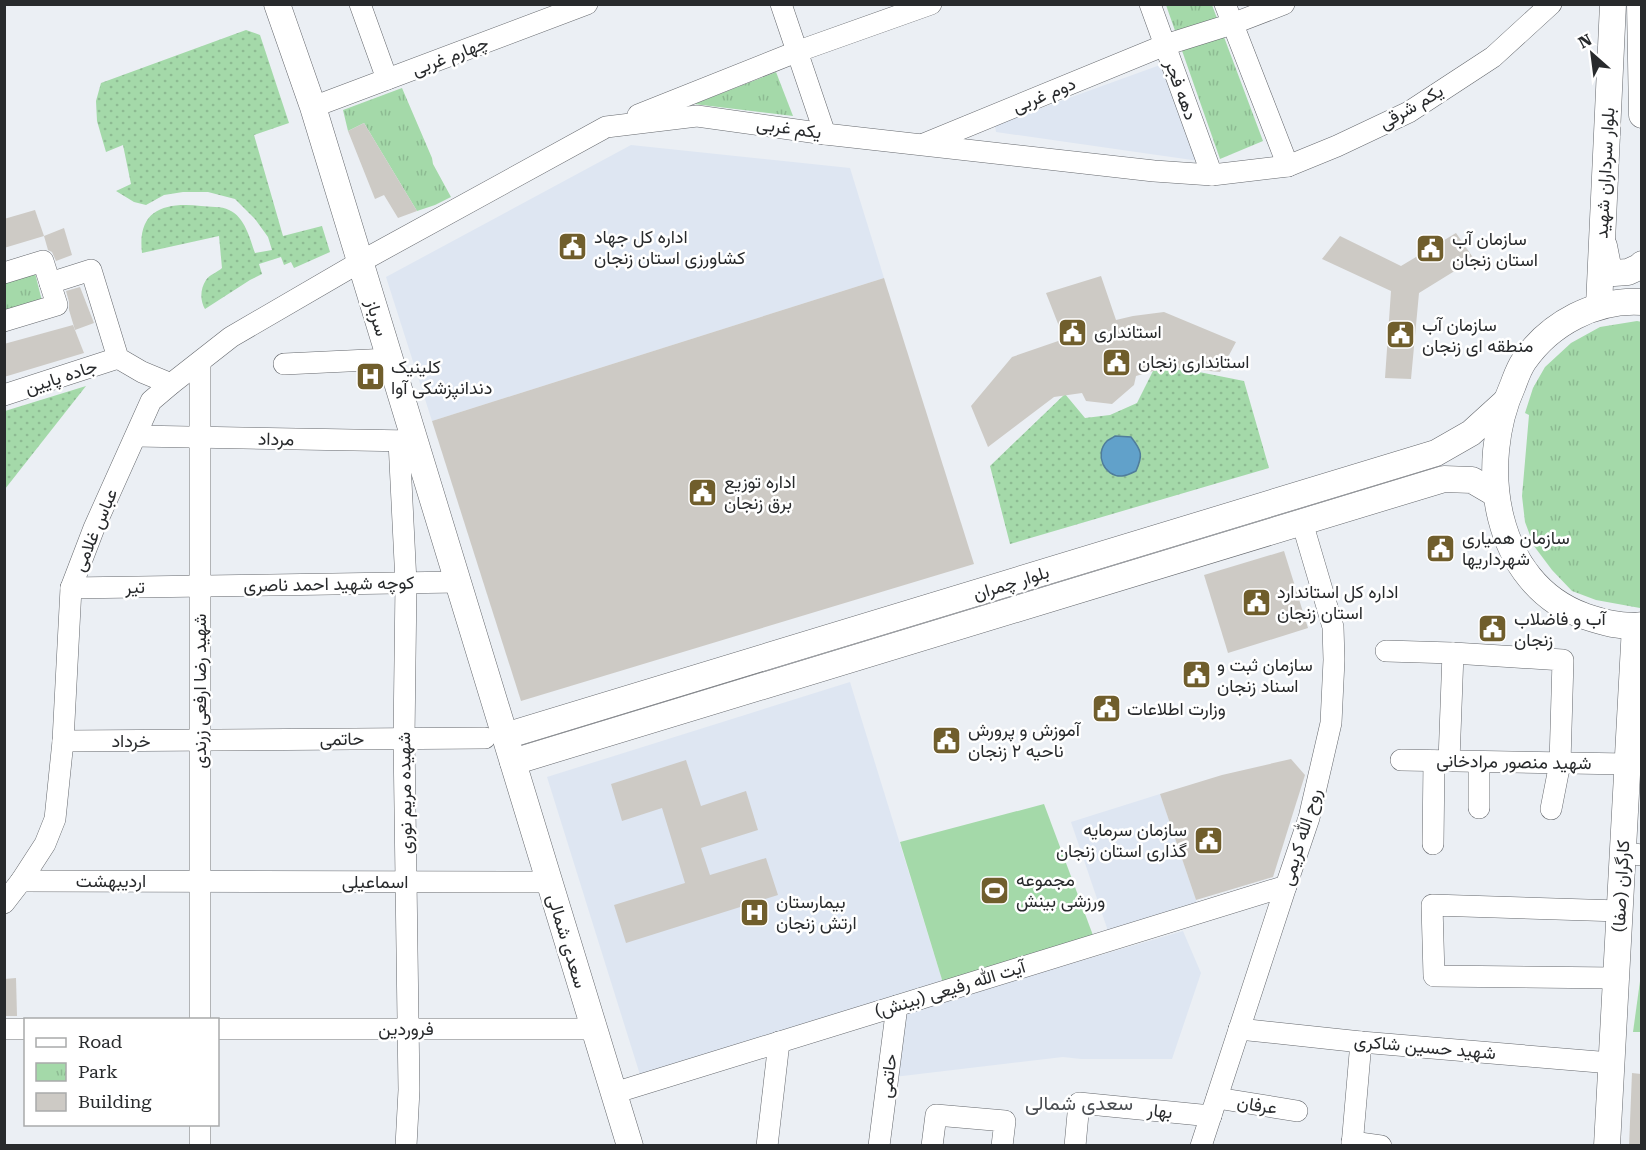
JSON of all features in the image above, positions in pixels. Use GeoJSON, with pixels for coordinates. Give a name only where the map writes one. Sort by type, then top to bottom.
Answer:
{"type":"FeatureCollection","features":[{"type":"Feature","properties":{"kind":"main road","name":"سرباز"},"geometry":{"type":"LineString","coordinates":[[277,4],[313,107],[390,359],[407,441],[458,582],[495,737]]}},
{"type":"Feature","properties":{"kind":"main road","name":"بلوار سرداران شهید"},"geometry":{"type":"LineString","coordinates":[[1599,306],[1613,4]]}},
{"type":"Feature","properties":{"kind":"main road","name":"بلوار سرداران شهید"},"geometry":{"type":"LineString","coordinates":[[1640,4],[1641,115]]}},
{"type":"Feature","properties":{"kind":"main road"},"geometry":{"type":"LineString","coordinates":[[1602,240],[1608,266],[1614,273],[1628,272],[1641,264]]}},
{"type":"Feature","properties":{"kind":"main road"},"geometry":{"type":"LineString","coordinates":[[1638,625],[1602,622],[1571,611],[1544,592],[1522,568],[1507,539],[1496,494],[1495,448],[1504,403],[1524,362],[1544,337],[1570,319],[1599,306],[1630,301],[1641,302]]}},
{"type":"Feature","properties":{"kind":"main road","name":"بلوار چمران"},"geometry":{"type":"LineString","coordinates":[[495,737],[1436,453],[1471,433],[1504,403]]}},
{"type":"Feature","properties":{"kind":"main road"},"geometry":{"type":"LineString","coordinates":[[1450,446],[1462,453],[1464,463],[1452,479]]}},
{"type":"Feature","properties":{"kind":"main road","name":"بلوار چمران"},"geometry":{"type":"LineString","coordinates":[[513,762],[1444,479],[1472,480],[1496,494]]}},
{"type":"Feature","properties":{"kind":"main road"},"geometry":{"type":"LineString","coordinates":[[991,589],[999,614]]}},
{"type":"Feature","properties":{"kind":"main road","name":"کارگران (صفا)"},"geometry":{"type":"LineString","coordinates":[[1607,1146],[1620,911],[1632,854],[1627,764],[1635,730],[1638,625]]}},
{"type":"Feature","properties":{"kind":"main road"},"geometry":{"type":"LineString","coordinates":[[560,719],[553,728],[552,734],[553,739],[562,747]]}},
{"type":"Feature","properties":{"kind":"main road","name":"سعدی شمالی"},"geometry":{"type":"LineString","coordinates":[[495,737],[513,762],[630,1146]]}},
{"type":"Feature","properties":{"kind":"street"},"geometry":{"type":"LineString","coordinates":[[360,4],[387,80]]}},
{"type":"Feature","properties":{"kind":"street","name":"چهارم غربی"},"geometry":{"type":"LineString","coordinates":[[313,107],[587,4]]}},
{"type":"Feature","properties":{"kind":"street"},"geometry":{"type":"LineString","coordinates":[[781,4],[825,134]]}},
{"type":"Feature","properties":{"kind":"street"},"geometry":{"type":"LineString","coordinates":[[606,128],[796,52],[931,4]]}},
{"type":"Feature","properties":{"kind":"street","name":"دهه فجر"},"geometry":{"type":"LineString","coordinates":[[1150,4],[1212,175]]}},
{"type":"Feature","properties":{"kind":"street","name":"دوم غربی"},"geometry":{"type":"LineString","coordinates":[[923,145],[1165,45],[1228,14],[1284,4]]}},
{"type":"Feature","properties":{"kind":"street","name":"یکم شرقی"},"geometry":{"type":"LineString","coordinates":[[1250,170],[1288,166],[1337,146],[1408,112],[1493,57],[1551,4]]}},
{"type":"Feature","properties":{"kind":"street"},"geometry":{"type":"LineString","coordinates":[[1228,14],[1288,166]]}},
{"type":"Feature","properties":{"kind":"street","name":"یکم غربی"},"geometry":{"type":"LineString","coordinates":[[360,262],[606,128],[697,116],[825,134],[1154,171],[1212,175],[1250,170]]}},
{"type":"Feature","properties":{"kind":"street"},"geometry":{"type":"LineString","coordinates":[[4,273],[43,261],[57,306],[4,321]]}},
{"type":"Feature","properties":{"kind":"street","name":"عباس غلامی"},"geometry":{"type":"LineString","coordinates":[[4,903],[45,844],[55,819],[63,741],[70,588],[94,528],[151,401],[231,337],[360,262]]}},
{"type":"Feature","properties":{"kind":"street"},"geometry":{"type":"LineString","coordinates":[[50,283],[91,270],[118,358],[142,372],[171,384]]}},
{"type":"Feature","properties":{"kind":"street","name":"جاده پایین"},"geometry":{"type":"LineString","coordinates":[[4,395],[118,358]]}},
{"type":"Feature","properties":{"kind":"street"},"geometry":{"type":"LineString","coordinates":[[284,364],[390,359]]}},
{"type":"Feature","properties":{"kind":"street","name":"شهید رضا ارفعی زرندی"},"geometry":{"type":"LineString","coordinates":[[200,362],[200,1018]]}},
{"type":"Feature","properties":{"kind":"street","name":"مرداد"},"geometry":{"type":"LineString","coordinates":[[136,436],[407,441]]}},
{"type":"Feature","properties":{"kind":"street","name":"شهیده مریم نوری"},"geometry":{"type":"LineString","coordinates":[[406,1146],[409,1090],[404,738],[407,441]]}},
{"type":"Feature","properties":{"kind":"street","name":"روح الله کریمی"},"geometry":{"type":"LineString","coordinates":[[1201,1146],[1310,818],[1331,723],[1333,627],[1302,522]]}},
{"type":"Feature","properties":{"kind":"street","name":"کوچه شهید احمد ناصری"},"geometry":{"type":"LineString","coordinates":[[200,586],[458,582]]}},
{"type":"Feature","properties":{"kind":"street","name":"تیر"},"geometry":{"type":"LineString","coordinates":[[70,588],[200,586]]}},
{"type":"Feature","properties":{"kind":"street"},"geometry":{"type":"LineString","coordinates":[[1386,651],[1563,660],[1560,763],[1551,809]]}},
{"type":"Feature","properties":{"kind":"street"},"geometry":{"type":"LineString","coordinates":[[1433,844],[1453,653]]}},
{"type":"Feature","properties":{"kind":"street","name":"حاتمی"},"geometry":{"type":"LineString","coordinates":[[200,741],[495,737]]}},
{"type":"Feature","properties":{"kind":"street","name":"خرداد"},"geometry":{"type":"LineString","coordinates":[[63,741],[200,741]]}},
{"type":"Feature","properties":{"kind":"street","name":"شهید منصور مرادخانی"},"geometry":{"type":"LineString","coordinates":[[1401,760],[1627,764]]}},
{"type":"Feature","properties":{"kind":"street"},"geometry":{"type":"LineString","coordinates":[[1479,762],[1479,808]]}},
{"type":"Feature","properties":{"kind":"street","name":"اردیبهشت"},"geometry":{"type":"LineString","coordinates":[[21,881],[200,882]]}},
{"type":"Feature","properties":{"kind":"street","name":"اسماعیلی"},"geometry":{"type":"LineString","coordinates":[[200,882],[549,882]]}},
{"type":"Feature","properties":{"kind":"street","name":"آیت الله رفیعی (بینش)"},"geometry":{"type":"LineString","coordinates":[[614,1093],[1286,886]]}},
{"type":"Feature","properties":{"kind":"street"},"geometry":{"type":"LineString","coordinates":[[1616,978],[1434,976],[1431,905],[1620,911]]}},
{"type":"Feature","properties":{"kind":"street","name":"حاتمی"},"geometry":{"type":"LineString","coordinates":[[879,1146],[897,1005]]}},
{"type":"Feature","properties":{"kind":"street"},"geometry":{"type":"LineString","coordinates":[[4,1029],[24,1029]]}},
{"type":"Feature","properties":{"kind":"street","name":"فروردین"},"geometry":{"type":"LineString","coordinates":[[219,1029],[594,1029]]}},
{"type":"Feature","properties":{"kind":"street","name":"شهید حسین شاکری"},"geometry":{"type":"LineString","coordinates":[[1239,1029],[1361,1042],[1611,1063]]}},
{"type":"Feature","properties":{"kind":"street"},"geometry":{"type":"LineString","coordinates":[[767,1146],[779,1042]]}},
{"type":"Feature","properties":{"kind":"street"},"geometry":{"type":"LineString","coordinates":[[1361,1042],[1352,1144],[1381,1146]]}},
{"type":"Feature","properties":{"kind":"street","name":"بهار"},"geometry":{"type":"LineString","coordinates":[[1075,1146],[1079,1103],[1214,1107]]}},
{"type":"Feature","properties":{"kind":"street","name":"عرفان"},"geometry":{"type":"LineString","coordinates":[[1214,1107],[1297,1111]]}},
{"type":"Feature","properties":{"kind":"street"},"geometry":{"type":"LineString","coordinates":[[932,1146],[936,1115],[1005,1121],[1002,1146]]}},
{"type":"Feature","properties":{"kind":"street"},"geometry":{"type":"LineString","coordinates":[[200,1126],[200,1146]]}},
{"type":"Feature","properties":{"kind":"shaded area"},"geometry":{"type":"Polygon","coordinates":[[[1160,65],[1199,161],[996,132],[995,125],[1160,65]]]}},
{"type":"Feature","properties":{"kind":"shaded area"},"geometry":{"type":"Polygon","coordinates":[[[631,145],[850,168],[884,278],[432,421],[386,277],[631,145]]]}},
{"type":"Feature","properties":{"kind":"shaded area","name":"کلینیک دندانپزشکی آوا"},"geometry":{"type":"Polygon","coordinates":[[[361,370],[378,371],[380,384],[361,384],[361,370]]]}},
{"type":"Feature","properties":{"kind":"shaded area","name":"بیمارستان ارتش زنجان"},"geometry":{"type":"Polygon","coordinates":[[[850,682],[943,983],[641,1078],[547,777],[850,682]]]}},
{"type":"Feature","properties":{"kind":"shaded area"},"geometry":{"type":"Polygon","coordinates":[[[1160,794],[1197,903],[1108,931],[1071,822],[1160,794]]]}},
{"type":"Feature","properties":{"kind":"shaded area"},"geometry":{"type":"Polygon","coordinates":[[[1183,931],[1201,973],[1172,1059],[1063,1057],[894,1077],[904,1013],[1183,931]]]}},
{"type":"Feature","properties":{"kind":"green space"},"geometry":{"type":"Polygon","coordinates":[[[1166,5],[1212,5],[1263,141],[1220,159],[1166,5]]]}},
{"type":"Feature","properties":{"kind":"green space"},"geometry":{"type":"Polygon","coordinates":[[[246,30],[260,35],[289,123],[254,135],[283,236],[322,226],[330,252],[294,268],[291,262],[284,265],[281,257],[259,264],[262,274],[205,309],[201,295],[204,284],[209,277],[222,268],[219,236],[142,253],[144,227],[149,218],[156,212],[175,206],[219,207],[235,213],[239,218],[255,253],[272,250],[268,237],[255,219],[235,199],[208,192],[183,192],[164,195],[146,205],[134,202],[116,191],[131,184],[123,145],[106,152],[97,121],[96,101],[101,83],[246,30]]]}},
{"type":"Feature","properties":{"kind":"green space"},"geometry":{"type":"Polygon","coordinates":[[[776,72],[793,116],[694,104],[776,72]]]}},
{"type":"Feature","properties":{"kind":"green space"},"geometry":{"type":"Polygon","coordinates":[[[402,88],[433,164],[451,197],[417,211],[364,123],[348,131],[343,110],[402,88]]]}},
{"type":"Feature","properties":{"kind":"green space"},"geometry":{"type":"Polygon","coordinates":[[[35,273],[42,301],[5,311],[5,283],[35,273]]]}},
{"type":"Feature","properties":{"kind":"green space"},"geometry":{"type":"Polygon","coordinates":[[[1642,322],[1642,608],[1596,600],[1572,591],[1534,546],[1525,522],[1522,496],[1529,415],[1525,413],[1533,388],[1545,367],[1571,343],[1600,327],[1642,322]]]}},
{"type":"Feature","properties":{"kind":"green space"},"geometry":{"type":"Polygon","coordinates":[[[1154,369],[1189,370],[1244,381],[1269,468],[1010,544],[990,466],[1065,394],[1085,418],[1110,415],[1137,403],[1154,369]]]}},
{"type":"Feature","properties":{"kind":"green space"},"geometry":{"type":"Polygon","coordinates":[[[86,386],[5,489],[5,411],[86,386]]]}},
{"type":"Feature","properties":{"kind":"green space","name":"مجموعه ورزشی بینش"},"geometry":{"type":"Polygon","coordinates":[[[1044,804],[1094,938],[943,983],[900,842],[1044,804]]]}},
{"type":"Feature","properties":{"kind":"green space"},"geometry":{"type":"Polygon","coordinates":[[[1641,974],[1641,1032],[1633,1032],[1641,974]]]}},
{"type":"Feature","properties":{"kind":"water"},"geometry":{"type":"Polygon","coordinates":[[[1115,436],[1131,437],[1140,453],[1136,471],[1125,476],[1110,473],[1101,458],[1103,446],[1115,436]]]}},
{"type":"Feature","properties":{"kind":"building"},"geometry":{"type":"Polygon","coordinates":[[[364,123],[417,211],[398,218],[384,195],[375,199],[348,131],[364,123]]]}},
{"type":"Feature","properties":{"kind":"building"},"geometry":{"type":"Polygon","coordinates":[[[35,210],[44,236],[4,248],[4,219],[35,210]]]}},
{"type":"Feature","properties":{"kind":"building"},"geometry":{"type":"Polygon","coordinates":[[[64,228],[72,255],[56,261],[52,252],[48,250],[44,236],[64,228]]]}},
{"type":"Feature","properties":{"kind":"building","name":"سازمان آب منطقه ای زنجان"},"geometry":{"type":"Polygon","coordinates":[[[1456,233],[1474,259],[1419,293],[1411,379],[1385,378],[1391,291],[1322,259],[1340,236],[1401,266],[1456,233]]]}},
{"type":"Feature","properties":{"kind":"building","name":"استانداری زنجان"},"geometry":{"type":"Polygon","coordinates":[[[1101,276],[1116,320],[1164,312],[1236,342],[1220,372],[1167,367],[1136,376],[1134,385],[1112,404],[1086,401],[1082,393],[1054,397],[988,447],[971,406],[1012,357],[1064,339],[1046,293],[1101,276]]]}},
{"type":"Feature","properties":{"kind":"building","name":"اداره توزیع برق زنجان"},"geometry":{"type":"Polygon","coordinates":[[[884,278],[974,564],[521,701],[432,421],[884,278]]]}},
{"type":"Feature","properties":{"kind":"building"},"geometry":{"type":"Polygon","coordinates":[[[80,287],[94,323],[75,330],[66,291],[80,287]]]}},
{"type":"Feature","properties":{"kind":"building"},"geometry":{"type":"Polygon","coordinates":[[[73,325],[84,353],[4,377],[4,344],[73,325]]]}},
{"type":"Feature","properties":{"kind":"building","name":"اداره کل استاندارد استان زنجان"},"geometry":{"type":"Polygon","coordinates":[[[1284,551],[1308,628],[1228,653],[1204,575],[1284,551]]]}},
{"type":"Feature","properties":{"kind":"building"},"geometry":{"type":"Polygon","coordinates":[[[1291,759],[1305,775],[1273,877],[1196,900],[1160,794],[1222,775],[1291,759]]]}},
{"type":"Feature","properties":{"kind":"building"},"geometry":{"type":"Polygon","coordinates":[[[686,760],[701,806],[746,791],[758,830],[701,848],[710,875],[766,858],[778,895],[626,943],[614,905],[685,883],[662,808],[622,821],[611,784],[686,760]]]}},
{"type":"Feature","properties":{"kind":"building"},"geometry":{"type":"Polygon","coordinates":[[[16,978],[17,1016],[4,1016],[4,979],[16,978]]]}},
{"type":"Feature","properties":{"kind":"building"},"geometry":{"type":"Polygon","coordinates":[[[1632,1073],[1641,1074],[1641,1146],[1629,1146],[1632,1073]]]}},
{"type":"Feature","properties":{"kind":"place","name":"اداره کل جهاد کشاورزی استان زنجان"},"geometry":{"type":"Point","coordinates":[573,247]}},
{"type":"Feature","properties":{"kind":"place","name":"سازمان آب استان زنجان"},"geometry":{"type":"Point","coordinates":[1431,249]}},
{"type":"Feature","properties":{"kind":"place","name":"استانداری"},"geometry":{"type":"Point","coordinates":[1073,332]}},
{"type":"Feature","properties":{"kind":"place","name":"سازمان آب منطقه ای زنجان"},"geometry":{"type":"Point","coordinates":[1401,335]}},
{"type":"Feature","properties":{"kind":"place","name":"استانداری زنجان"},"geometry":{"type":"Point","coordinates":[1117,362]}},
{"type":"Feature","properties":{"kind":"place","name":"کلینیک دندانپزشکی آوا"},"geometry":{"type":"Point","coordinates":[370,377]}},
{"type":"Feature","properties":{"kind":"place","name":"اداره توزیع برق زنجان"},"geometry":{"type":"Point","coordinates":[703,492]}},
{"type":"Feature","properties":{"kind":"place","name":"سازمان همیاری شهرداریها"},"geometry":{"type":"Point","coordinates":[1441,548]}},
{"type":"Feature","properties":{"kind":"place","name":"اداره کل استاندارد استان زنجان"},"geometry":{"type":"Point","coordinates":[1256,602]}},
{"type":"Feature","properties":{"kind":"place","name":"آب و فاضلاب زنجان"},"geometry":{"type":"Point","coordinates":[1493,629]}},
{"type":"Feature","properties":{"kind":"place","name":"سازمان ثبت و اسناد زنجان"},"geometry":{"type":"Point","coordinates":[1196,675]}},
{"type":"Feature","properties":{"kind":"place","name":"وزارت اطلاعات"},"geometry":{"type":"Point","coordinates":[1106,709]}},
{"type":"Feature","properties":{"kind":"place","name":"آموزش و پرورش ناحیه ۲ زنجان"},"geometry":{"type":"Point","coordinates":[947,740]}},
{"type":"Feature","properties":{"kind":"place","name":"سازمان سرمایه گذاری استان زنجان"},"geometry":{"type":"Point","coordinates":[1208,840]}},
{"type":"Feature","properties":{"kind":"place","name":"مجموعه ورزشی بینش"},"geometry":{"type":"Point","coordinates":[995,890]}},
{"type":"Feature","properties":{"kind":"place","name":"بیمارستان ارتش زنجان"},"geometry":{"type":"Point","coordinates":[755,912]}},
{"type":"Feature","properties":{"kind":"district","name":"سعدی شمالی"},"geometry":{"type":"Point","coordinates":[1079,1103]}}]}
